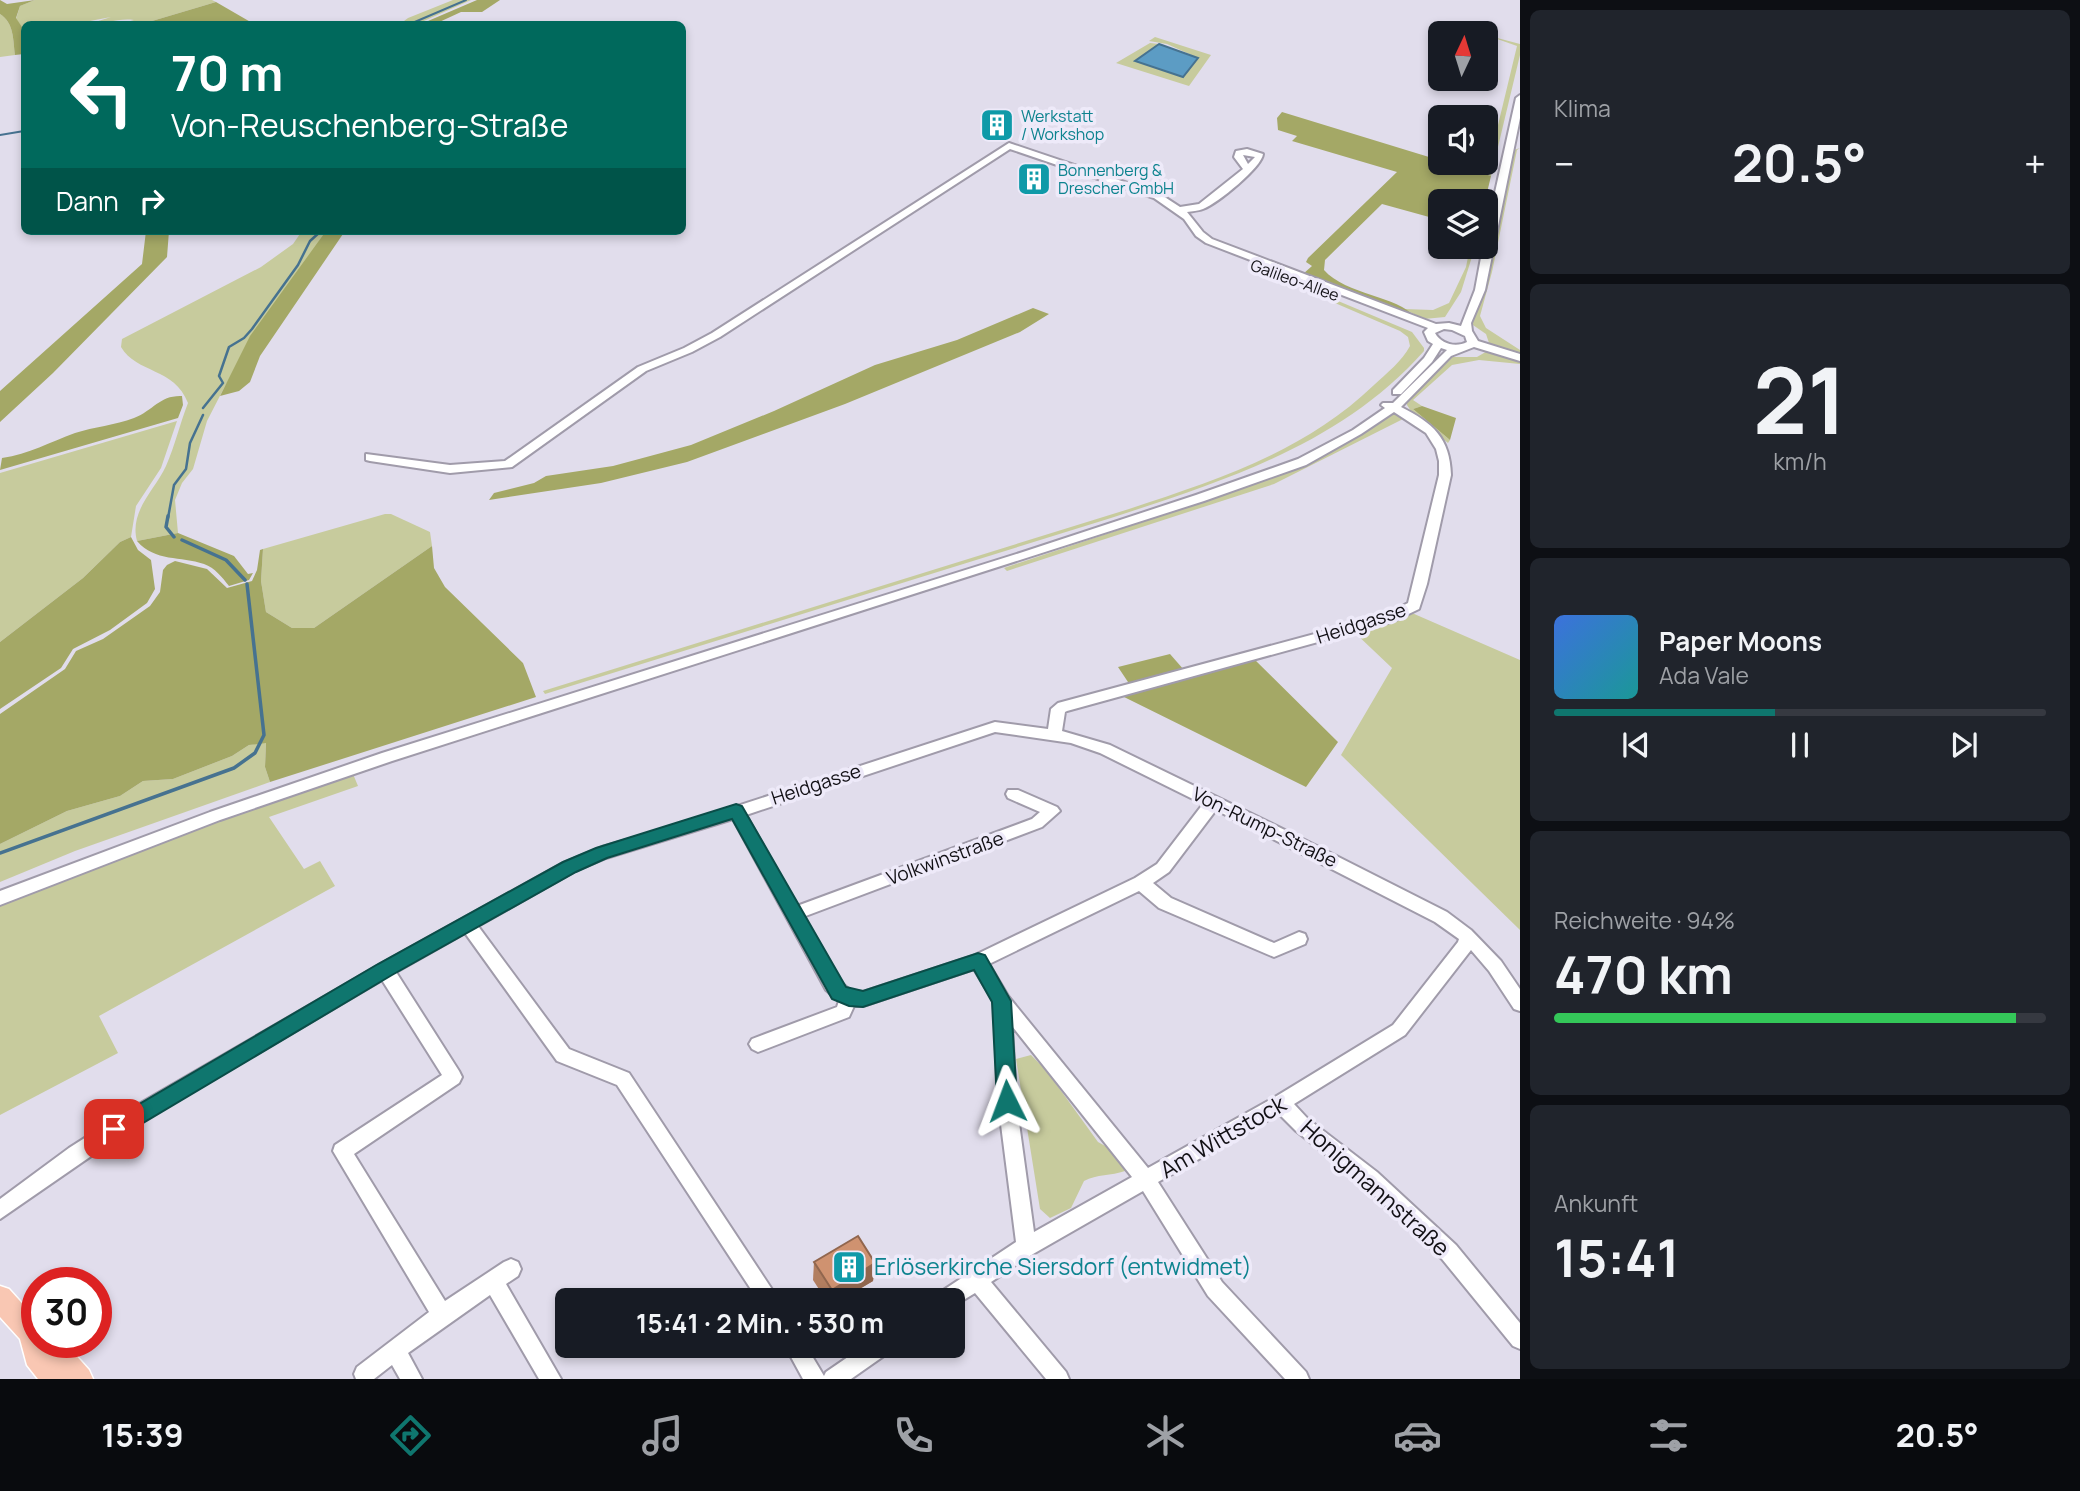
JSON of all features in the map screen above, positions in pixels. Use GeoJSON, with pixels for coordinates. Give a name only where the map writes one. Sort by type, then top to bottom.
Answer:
{"type":"FeatureCollection","features":[{"type":"Feature","properties":{"kind":"main road"},"geometry":{"type":"LineString","coordinates":[[0,1298],[21,1321]]}},
{"type":"Feature","properties":{"kind":"main road"},"geometry":{"type":"LineString","coordinates":[[38,1358],[55,1379]]}},
{"type":"Feature","properties":{"kind":"main road"},"geometry":{"type":"LineString","coordinates":[[61,1358],[80,1379]]}},
{"type":"Feature","properties":{"kind":"street"},"geometry":{"type":"LineString","coordinates":[[1467,332],[1466,323],[1480,290],[1520,98]]}},
{"type":"Feature","properties":{"kind":"street"},"geometry":{"type":"LineString","coordinates":[[370,457],[450,469],[508,464],[642,369],[716,335],[1009,146],[1157,196],[1180,210],[1203,205],[1248,170]]}},
{"type":"Feature","properties":{"kind":"street","name":"Galileo-Allee"},"geometry":{"type":"LineString","coordinates":[[1180,210],[1178,218],[1183,228],[1201,244],[1432,329]]}},
{"type":"Feature","properties":{"kind":"street"},"geometry":{"type":"LineString","coordinates":[[1457,349],[1438,344],[1432,339],[1432,329],[1449,326],[1457,320],[1483,268]]}},
{"type":"Feature","properties":{"kind":"street"},"geometry":{"type":"LineString","coordinates":[[1449,326],[1467,332],[1473,338],[1473,344]]}},
{"type":"Feature","properties":{"kind":"street"},"geometry":{"type":"LineString","coordinates":[[1388,405],[1438,344]]}},
{"type":"Feature","properties":{"kind":"street"},"geometry":{"type":"LineString","coordinates":[[0,898],[215,816],[387,757],[1096,533],[1302,461],[1357,432],[1447,354],[1457,349],[1473,344],[1520,358]]}},
{"type":"Feature","properties":{"kind":"street","name":"Heidgasse"},"geometry":{"type":"LineString","coordinates":[[0,1210],[76,1154],[133,1117],[385,970],[569,867],[602,853],[995,727],[1054,734],[1055,716],[1058,709],[1063,707],[1389,618],[1414,606],[1447,457],[1440,439],[1422,424],[1388,405]]}},
{"type":"Feature","properties":{"kind":"street","name":"Von-Rump-Straße"},"geometry":{"type":"LineString","coordinates":[[1054,734],[1105,749],[1441,917],[1458,927],[1495,963],[1520,1004]]}},
{"type":"Feature","properties":{"kind":"street","name":"Volkwinstraße"},"geometry":{"type":"LineString","coordinates":[[794,914],[1028,827],[1052,811],[1013,794]]}},
{"type":"Feature","properties":{"kind":"street"},"geometry":{"type":"LineString","coordinates":[[736,811],[832,985],[839,993],[849,998],[863,999],[978,961],[1141,884],[1163,868],[1213,802]]}},
{"type":"Feature","properties":{"kind":"street"},"geometry":{"type":"LineString","coordinates":[[1141,884],[1165,903],[1274,950],[1298,939]]}},
{"type":"Feature","properties":{"kind":"street"},"geometry":{"type":"LineString","coordinates":[[468,923],[563,1055],[623,1079],[761,1288]]}},
{"type":"Feature","properties":{"kind":"street","name":"Am Wittstock"},"geometry":{"type":"LineString","coordinates":[[963,1288],[1026,1247],[1282,1103],[1399,1030],[1466,944],[1467,938]]}},
{"type":"Feature","properties":{"kind":"street"},"geometry":{"type":"LineString","coordinates":[[978,961],[1002,1001],[1146,1180],[1215,1289],[1299,1379]]}},
{"type":"Feature","properties":{"kind":"street"},"geometry":{"type":"LineString","coordinates":[[385,970],[453,1077],[342,1151],[442,1315]]}},
{"type":"Feature","properties":{"kind":"street"},"geometry":{"type":"LineString","coordinates":[[758,1044],[843,1012],[849,998]]}},
{"type":"Feature","properties":{"kind":"street"},"geometry":{"type":"LineString","coordinates":[[1002,1001],[1007,1101],[1026,1247]]}},
{"type":"Feature","properties":{"kind":"street","name":"Honigmannstraße"},"geometry":{"type":"LineString","coordinates":[[1282,1103],[1302,1125],[1370,1178],[1449,1252],[1520,1339]]}},
{"type":"Feature","properties":{"kind":"street"},"geometry":{"type":"LineString","coordinates":[[364,1374],[442,1315],[511,1269]]}},
{"type":"Feature","properties":{"kind":"street"},"geometry":{"type":"LineString","coordinates":[[976,1279],[1059,1379]]}},
{"type":"Feature","properties":{"kind":"street"},"geometry":{"type":"LineString","coordinates":[[493,1282],[551,1379]]}},
{"type":"Feature","properties":{"kind":"street"},"geometry":{"type":"LineString","coordinates":[[396,1351],[412,1379]]}},
{"type":"Feature","properties":{"kind":"street"},"geometry":{"type":"LineString","coordinates":[[802,1358],[815,1379]]}},
{"type":"Feature","properties":{"kind":"street"},"geometry":{"type":"LineString","coordinates":[[833,1379],[864,1358]]}},
{"type":"Feature","properties":{"kind":"green space"},"geometry":{"type":"Polygon","coordinates":[[[0,0],[7,4],[35,0],[20,6],[16,18],[21,26],[21,54],[15,55],[10,27],[0,14],[0,0]]]}},
{"type":"Feature","properties":{"kind":"green space"},"geometry":{"type":"Polygon","coordinates":[[[35,0],[216,2],[152,21],[98,21],[111,17],[90,21],[21,21],[21,26],[16,19],[20,6],[35,0]]]}},
{"type":"Feature","properties":{"kind":"green space"},"geometry":{"type":"Polygon","coordinates":[[[453,0],[471,0],[424,21],[404,21],[453,0]]]}},
{"type":"Feature","properties":{"kind":"green space"},"geometry":{"type":"Polygon","coordinates":[[[477,0],[500,0],[482,12],[461,12],[442,21],[428,21],[477,0]]]}},
{"type":"Feature","properties":{"kind":"green space"},"geometry":{"type":"Polygon","coordinates":[[[216,2],[249,21],[152,21],[216,2]]]}},
{"type":"Feature","properties":{"kind":"green space"},"geometry":{"type":"Polygon","coordinates":[[[0,14],[10,27],[15,55],[0,57],[0,14]]]}},
{"type":"Feature","properties":{"kind":"green space"},"geometry":{"type":"Polygon","coordinates":[[[1155,37],[1211,55],[1189,86],[1116,63],[1150,43],[1159,44],[1136,61],[1198,58],[1167,44],[1149,41],[1155,37]]]}},
{"type":"Feature","properties":{"kind":"green space"},"geometry":{"type":"Polygon","coordinates":[[[1498,38],[1520,44],[1520,55],[1498,147],[1498,125],[1517,46],[1498,38]]]}},
{"type":"Feature","properties":{"kind":"green space"},"geometry":{"type":"Polygon","coordinates":[[[1282,112],[1428,157],[1428,175],[1491,176],[1488,189],[1428,189],[1428,217],[1382,204],[1325,260],[1324,270],[1345,285],[1397,304],[1415,317],[1303,274],[1312,266],[1306,262],[1308,258],[1397,172],[1292,141],[1297,136],[1278,130],[1277,118],[1282,112]]]}},
{"type":"Feature","properties":{"kind":"green space"},"geometry":{"type":"Polygon","coordinates":[[[1520,148],[1517,150],[1498,243],[1498,223],[1514,150],[1520,148]]]}},
{"type":"Feature","properties":{"kind":"green space"},"geometry":{"type":"Polygon","coordinates":[[[146,235],[169,235],[167,257],[53,373],[0,422],[0,391],[142,264],[146,235]]]}},
{"type":"Feature","properties":{"kind":"green space"},"geometry":{"type":"Polygon","coordinates":[[[299,235],[323,235],[225,386],[207,421],[193,469],[182,483],[175,500],[178,533],[137,541],[135,530],[140,510],[166,466],[188,403],[174,383],[128,356],[121,347],[122,339],[261,267],[293,244],[299,235]]]}},
{"type":"Feature","properties":{"kind":"green space"},"geometry":{"type":"Polygon","coordinates":[[[323,235],[342,235],[260,356],[250,382],[239,391],[220,396],[250,336],[323,235]]]}},
{"type":"Feature","properties":{"kind":"green space"},"geometry":{"type":"Polygon","coordinates":[[[1468,259],[1471,259],[1461,292],[1445,317],[1424,319],[1404,309],[1433,310],[1449,303],[1468,259]]]}},
{"type":"Feature","properties":{"kind":"green space"},"geometry":{"type":"Polygon","coordinates":[[[1490,259],[1495,259],[1480,316],[1486,328],[1520,350],[1520,355],[1490,346],[1486,334],[1470,323],[1490,259]]]}},
{"type":"Feature","properties":{"kind":"green space"},"geometry":{"type":"Polygon","coordinates":[[[1331,298],[1412,332],[1424,351],[1392,383],[1356,411],[1279,456],[1196,489],[1111,518],[545,694],[543,691],[1129,509],[1259,461],[1319,428],[1347,408],[1394,367],[1410,346],[1408,337],[1400,331],[1328,300],[1331,298]]]}},
{"type":"Feature","properties":{"kind":"green space"},"geometry":{"type":"Polygon","coordinates":[[[1033,308],[1049,314],[1020,332],[845,404],[687,462],[601,483],[489,500],[494,493],[534,483],[546,476],[613,466],[691,445],[875,365],[957,340],[1033,308]]]}},
{"type":"Feature","properties":{"kind":"green space"},"geometry":{"type":"Polygon","coordinates":[[[1489,350],[1520,360],[1520,364],[1479,360],[1452,365],[1413,400],[1422,406],[1413,409],[1450,440],[1448,443],[1413,414],[1407,405],[1407,399],[1448,357],[1477,357],[1489,350]]]}},
{"type":"Feature","properties":{"kind":"green space"},"geometry":{"type":"Polygon","coordinates":[[[182,396],[183,405],[178,418],[0,470],[2,458],[30,451],[75,433],[134,418],[162,400],[182,396]]]}},
{"type":"Feature","properties":{"kind":"green space"},"geometry":{"type":"Polygon","coordinates":[[[1422,406],[1456,418],[1450,440],[1413,409],[1422,406]]]}},
{"type":"Feature","properties":{"kind":"green space"},"geometry":{"type":"Polygon","coordinates":[[[1391,414],[1407,417],[1274,484],[1007,571],[1004,568],[1239,490],[1281,473],[1391,414]]]}},
{"type":"Feature","properties":{"kind":"green space"},"geometry":{"type":"Polygon","coordinates":[[[177,421],[161,468],[136,506],[131,537],[120,542],[83,578],[0,642],[0,473],[177,421]]]}},
{"type":"Feature","properties":{"kind":"green space"},"geometry":{"type":"Polygon","coordinates":[[[391,514],[430,532],[432,546],[314,628],[292,628],[266,612],[261,581],[263,549],[391,514]]]}},
{"type":"Feature","properties":{"kind":"green space"},"geometry":{"type":"Polygon","coordinates":[[[178,533],[234,556],[248,574],[253,573],[249,580],[229,586],[208,566],[160,555],[144,548],[137,541],[178,533]]]}},
{"type":"Feature","properties":{"kind":"green space"},"geometry":{"type":"Polygon","coordinates":[[[131,537],[138,550],[151,560],[155,589],[147,603],[110,630],[73,649],[61,668],[0,709],[0,642],[83,578],[120,542],[131,537]]]}},
{"type":"Feature","properties":{"kind":"green space"},"geometry":{"type":"Polygon","coordinates":[[[432,546],[434,568],[445,587],[523,663],[536,697],[270,782],[265,767],[266,743],[249,745],[232,756],[173,779],[143,781],[120,796],[67,811],[0,844],[0,714],[65,669],[76,651],[103,639],[150,606],[160,592],[163,570],[167,565],[175,561],[207,569],[227,588],[252,581],[260,550],[263,549],[261,581],[266,612],[292,628],[314,628],[432,546]]]}},
{"type":"Feature","properties":{"kind":"green space"},"geometry":{"type":"Polygon","coordinates":[[[1412,613],[1520,660],[1520,930],[1341,755],[1392,668],[1353,631],[1412,613]]]}},
{"type":"Feature","properties":{"kind":"green space"},"geometry":{"type":"Polygon","coordinates":[[[1170,654],[1184,670],[1130,685],[1118,667],[1170,654]]]}},
{"type":"Feature","properties":{"kind":"green space"},"geometry":{"type":"Polygon","coordinates":[[[1253,658],[1338,742],[1306,787],[1120,695],[1253,658]]]}},
{"type":"Feature","properties":{"kind":"green space"},"geometry":{"type":"Polygon","coordinates":[[[266,742],[265,767],[270,782],[75,851],[0,882],[0,844],[67,811],[120,796],[143,781],[173,779],[232,756],[249,745],[266,742]]]}},
{"type":"Feature","properties":{"kind":"green space"},"geometry":{"type":"Polygon","coordinates":[[[353,774],[358,786],[269,817],[304,869],[320,861],[335,886],[99,1016],[118,1053],[0,1115],[0,902],[159,840],[353,774]]]}},
{"type":"Feature","properties":{"kind":"green space"},"geometry":{"type":"Polygon","coordinates":[[[1031,1055],[1046,1070],[1098,1142],[1118,1153],[1125,1171],[1084,1181],[1071,1208],[1050,1218],[1040,1209],[1016,1059],[1031,1055]]]}},
{"type":"Feature","properties":{"kind":"water"},"geometry":{"type":"Polygon","coordinates":[[[1159,44],[1198,58],[1183,77],[1135,61],[1159,44]]]}},
{"type":"Feature","properties":{"kind":"building"},"geometry":{"type":"Polygon","coordinates":[[[858,1236],[875,1263],[835,1288],[831,1288],[814,1262],[858,1236]]]}},
{"type":"Feature","properties":{"kind":"waterway"},"geometry":{"type":"LineString","coordinates":[[417,21],[466,0]]}},
{"type":"Feature","properties":{"kind":"waterway"},"geometry":{"type":"LineString","coordinates":[[0,135],[21,132]]}},
{"type":"Feature","properties":{"kind":"waterway"},"geometry":{"type":"LineString","coordinates":[[203,408],[223,383],[219,376],[229,347],[244,338],[252,329],[317,235]]}},
{"type":"Feature","properties":{"kind":"waterway"},"geometry":{"type":"LineString","coordinates":[[168,518],[174,485],[186,469],[190,443],[203,415]]}},
{"type":"Feature","properties":{"kind":"waterway"},"geometry":{"type":"LineString","coordinates":[[168,516],[166,527],[174,537]]}},
{"type":"Feature","properties":{"kind":"waterway"},"geometry":{"type":"LineString","coordinates":[[182,540],[226,560],[245,580]]}},
{"type":"Feature","properties":{"kind":"waterway"},"geometry":{"type":"LineString","coordinates":[[0,853],[234,768],[255,753],[264,735],[247,584]]}},
{"type":"Feature","properties":{"kind":"place","name":"Werkstatt / Workshop"},"geometry":{"type":"Point","coordinates":[997,125]}},
{"type":"Feature","properties":{"kind":"place","name":"Bonnenberg & Drescher GmbH"},"geometry":{"type":"Point","coordinates":[1034,179]}},
{"type":"Feature","properties":{"kind":"place","name":"Erlöserkirche Siersdorf (entwidmet)"},"geometry":{"type":"Point","coordinates":[849,1267]}},
{"type":"Feature","properties":{"kind":"route"},"geometry":{"type":"LineString","coordinates":[[114,1129],[385,970],[569,867],[602,853],[736,811],[832,985],[839,993],[849,998],[863,999],[978,961],[1002,1001],[1007,1101]]}}]}
